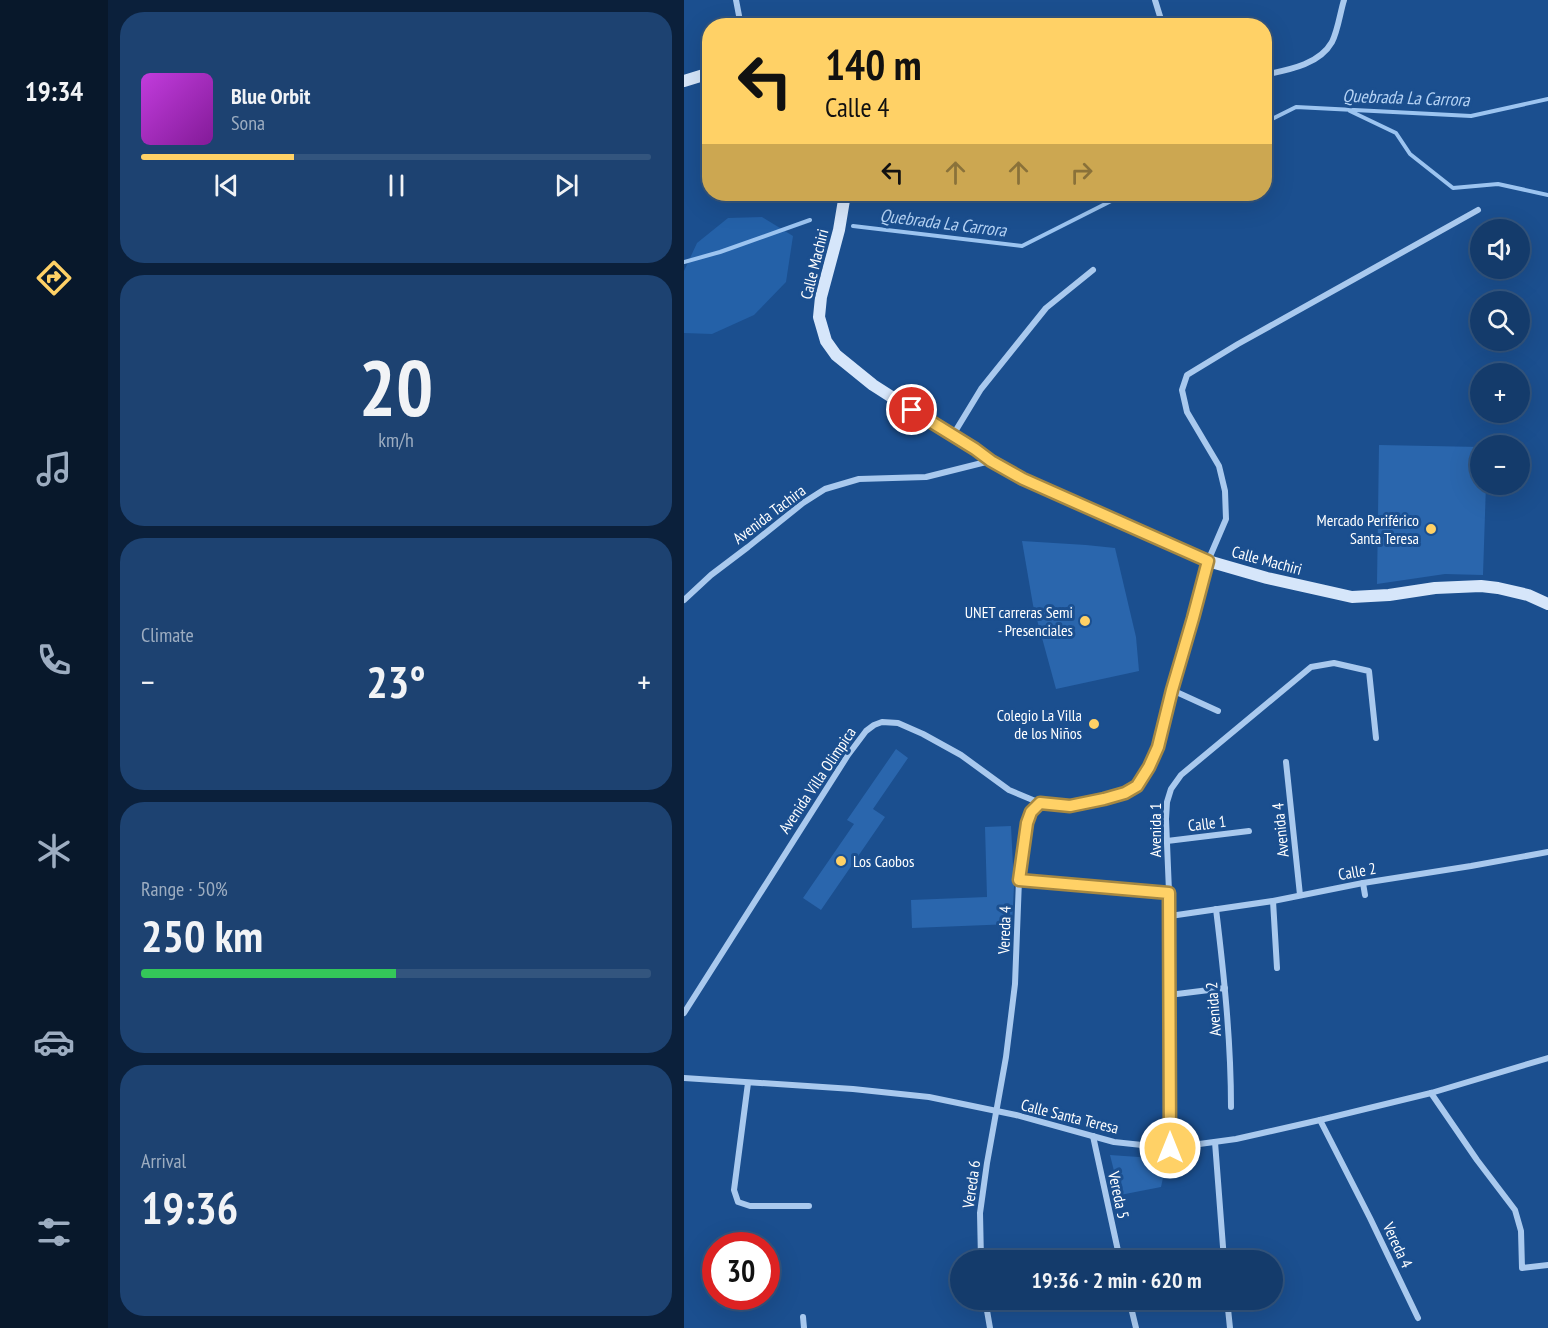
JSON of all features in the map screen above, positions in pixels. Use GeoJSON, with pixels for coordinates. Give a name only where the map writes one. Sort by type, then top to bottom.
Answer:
{"type":"FeatureCollection","features":[{"type":"Feature","properties":{"kind":"street"},"geometry":{"type":"LineString","coordinates":[[736,0],[739,18]]}},
{"type":"Feature","properties":{"kind":"street"},"geometry":{"type":"LineString","coordinates":[[1155,0],[1161,18]]}},
{"type":"Feature","properties":{"kind":"street"},"geometry":{"type":"LineString","coordinates":[[1272,73],[1308,63],[1322,54],[1332,41],[1344,0]]}},
{"type":"Feature","properties":{"kind":"street"},"geometry":{"type":"LineString","coordinates":[[684,81],[702,75]]}},
{"type":"Feature","properties":{"kind":"street","name":"Calle Machiri"},"geometry":{"type":"LineString","coordinates":[[843,201],[839,230],[821,297],[819,317],[826,341],[836,355],[873,385],[991,461],[1033,483],[1208,561],[1267,578],[1352,597],[1389,595],[1435,588],[1481,586],[1528,594],[1548,604]]}},
{"type":"Feature","properties":{"kind":"street"},"geometry":{"type":"LineString","coordinates":[[1040,803],[1070,806],[1125,793],[1137,786],[1158,747],[1208,561],[1226,519],[1225,491],[1219,466],[1187,412],[1182,390],[1187,375],[1238,344],[1478,210]]}},
{"type":"Feature","properties":{"kind":"street"},"geometry":{"type":"LineString","coordinates":[[953,435],[981,389],[1040,315],[1093,270]]}},
{"type":"Feature","properties":{"kind":"street","name":"Avenida Tachira"},"geometry":{"type":"LineString","coordinates":[[684,600],[711,574],[803,502],[825,489],[859,479],[926,477],[991,461]]}},
{"type":"Feature","properties":{"kind":"street","name":"Avenida 1"},"geometry":{"type":"LineString","coordinates":[[1170,1148],[1170,916],[1167,801],[1171,789],[1181,776],[1311,667],[1334,663],[1368,671],[1376,738]]}},
{"type":"Feature","properties":{"kind":"street"},"geometry":{"type":"LineString","coordinates":[[1172,690],[1218,711]]}},
{"type":"Feature","properties":{"kind":"street","name":"Avenida Villa Olimpica"},"geometry":{"type":"LineString","coordinates":[[684,1013],[848,755],[866,731],[874,725],[882,722],[898,723],[923,734],[961,755],[1009,790],[1040,803]]}},
{"type":"Feature","properties":{"kind":"street","name":"Avenida 4"},"geometry":{"type":"LineString","coordinates":[[1286,762],[1300,895]]}},
{"type":"Feature","properties":{"kind":"street","name":"Vereda 4"},"geometry":{"type":"LineString","coordinates":[[996,1112],[1006,1057],[1015,984],[1019,880],[1027,823],[1031,812],[1040,803]]}},
{"type":"Feature","properties":{"kind":"street","name":"Calle 1"},"geometry":{"type":"LineString","coordinates":[[1167,841],[1249,831]]}},
{"type":"Feature","properties":{"kind":"street","name":"Calle 2"},"geometry":{"type":"LineString","coordinates":[[1170,916],[1273,901],[1363,883],[1548,852]]}},
{"type":"Feature","properties":{"kind":"street"},"geometry":{"type":"LineString","coordinates":[[1019,880],[1169,893]]}},
{"type":"Feature","properties":{"kind":"street"},"geometry":{"type":"LineString","coordinates":[[1363,883],[1365,895]]}},
{"type":"Feature","properties":{"kind":"street"},"geometry":{"type":"LineString","coordinates":[[1273,901],[1277,968]]}},
{"type":"Feature","properties":{"kind":"street","name":"Avenida 2"},"geometry":{"type":"LineString","coordinates":[[1216,909],[1226,987],[1231,1107]]}},
{"type":"Feature","properties":{"kind":"street"},"geometry":{"type":"LineString","coordinates":[[1169,995],[1226,987]]}},
{"type":"Feature","properties":{"kind":"street","name":"Calle Santa Teresa"},"geometry":{"type":"LineString","coordinates":[[684,1078],[779,1083],[929,1097],[1038,1121],[1114,1142],[1170,1148],[1215,1142],[1320,1120],[1431,1093],[1548,1058]]}},
{"type":"Feature","properties":{"kind":"street"},"geometry":{"type":"LineString","coordinates":[[748,1083],[734,1190],[738,1202],[750,1206],[809,1206]]}},
{"type":"Feature","properties":{"kind":"street"},"geometry":{"type":"LineString","coordinates":[[1431,1093],[1515,1210],[1521,1232],[1522,1268],[1548,1265]]}},
{"type":"Feature","properties":{"kind":"street","name":"Vereda 6"},"geometry":{"type":"LineString","coordinates":[[981,1250],[980,1213],[996,1112]]}},
{"type":"Feature","properties":{"kind":"street","name":"Vereda 4"},"geometry":{"type":"LineString","coordinates":[[1320,1120],[1418,1318]]}},
{"type":"Feature","properties":{"kind":"street","name":"Vereda 5"},"geometry":{"type":"LineString","coordinates":[[1093,1136],[1118,1250]]}},
{"type":"Feature","properties":{"kind":"street"},"geometry":{"type":"LineString","coordinates":[[1215,1142],[1223,1250]]}},
{"type":"Feature","properties":{"kind":"street"},"geometry":{"type":"LineString","coordinates":[[987,1310],[990,1328]]}},
{"type":"Feature","properties":{"kind":"street"},"geometry":{"type":"LineString","coordinates":[[1132,1310],[1136,1328]]}},
{"type":"Feature","properties":{"kind":"street"},"geometry":{"type":"LineString","coordinates":[[1228,1310],[1230,1328]]}},
{"type":"Feature","properties":{"kind":"street"},"geometry":{"type":"LineString","coordinates":[[803,1317],[804,1328]]}},
{"type":"Feature","properties":{"kind":"shaded area"},"geometry":{"type":"Polygon","coordinates":[[[762,217],[793,236],[786,282],[754,315],[712,334],[684,333],[684,271],[697,243],[728,218],[762,217]]]}},
{"type":"Feature","properties":{"kind":"building","name":"Mercado Periférico Santa Teresa"},"geometry":{"type":"Polygon","coordinates":[[[1379,445],[1470,447],[1470,495],[1486,495],[1483,575],[1445,574],[1377,584],[1379,445]]]}},
{"type":"Feature","properties":{"kind":"building","name":"UNET carreras Semi - Presenciales"},"geometry":{"type":"Polygon","coordinates":[[[1022,541],[1115,548],[1136,637],[1139,671],[1056,689],[1033,605],[1022,541]]]}},
{"type":"Feature","properties":{"kind":"building","name":"Los Caobos"},"geometry":{"type":"Polygon","coordinates":[[[896,749],[908,758],[873,809],[885,817],[821,910],[803,898],[854,824],[847,820],[896,749]]]}},
{"type":"Feature","properties":{"kind":"building"},"geometry":{"type":"Polygon","coordinates":[[[1011,826],[1014,886],[1012,924],[912,928],[911,900],[987,897],[985,827],[1011,826]]]}},
{"type":"Feature","properties":{"kind":"building"},"geometry":{"type":"Polygon","coordinates":[[[1110,1155],[1167,1159],[1161,1187],[1120,1195],[1110,1155]]]}},
{"type":"Feature","properties":{"kind":"waterway","name":"Quebrada La Carrora"},"geometry":{"type":"LineString","coordinates":[[1272,119],[1296,107],[1471,116],[1548,99]]}},
{"type":"Feature","properties":{"kind":"waterway"},"geometry":{"type":"LineString","coordinates":[[1350,111],[1396,133],[1410,154],[1453,188],[1498,184],[1548,195]]}},
{"type":"Feature","properties":{"kind":"waterway","name":"Quebrada La Carrora"},"geometry":{"type":"LineString","coordinates":[[853,226],[1022,246],[1111,201]]}},
{"type":"Feature","properties":{"kind":"waterway","name":"Quebrada La Carrora"},"geometry":{"type":"LineString","coordinates":[[684,262],[720,252],[810,220]]}},
{"type":"Feature","properties":{"kind":"place","name":"Mercado Periférico Santa Teresa"},"geometry":{"type":"Point","coordinates":[1431,529]}},
{"type":"Feature","properties":{"kind":"place","name":"UNET carreras Semi - Presenciales"},"geometry":{"type":"Point","coordinates":[1085,621]}},
{"type":"Feature","properties":{"kind":"place","name":"Colegio La Villa de los Niños"},"geometry":{"type":"Point","coordinates":[1094,724]}},
{"type":"Feature","properties":{"kind":"place","name":"Los Caobos"},"geometry":{"type":"Point","coordinates":[841,861]}},
{"type":"Feature","properties":{"kind":"route"},"geometry":{"type":"LineString","coordinates":[[912,410],[1023,479],[1208,561],[1158,747],[1149,767],[1137,786],[1125,793],[1070,806],[1040,803],[1031,812],[1027,823],[1019,880],[1169,893],[1170,1148]]}}]}
